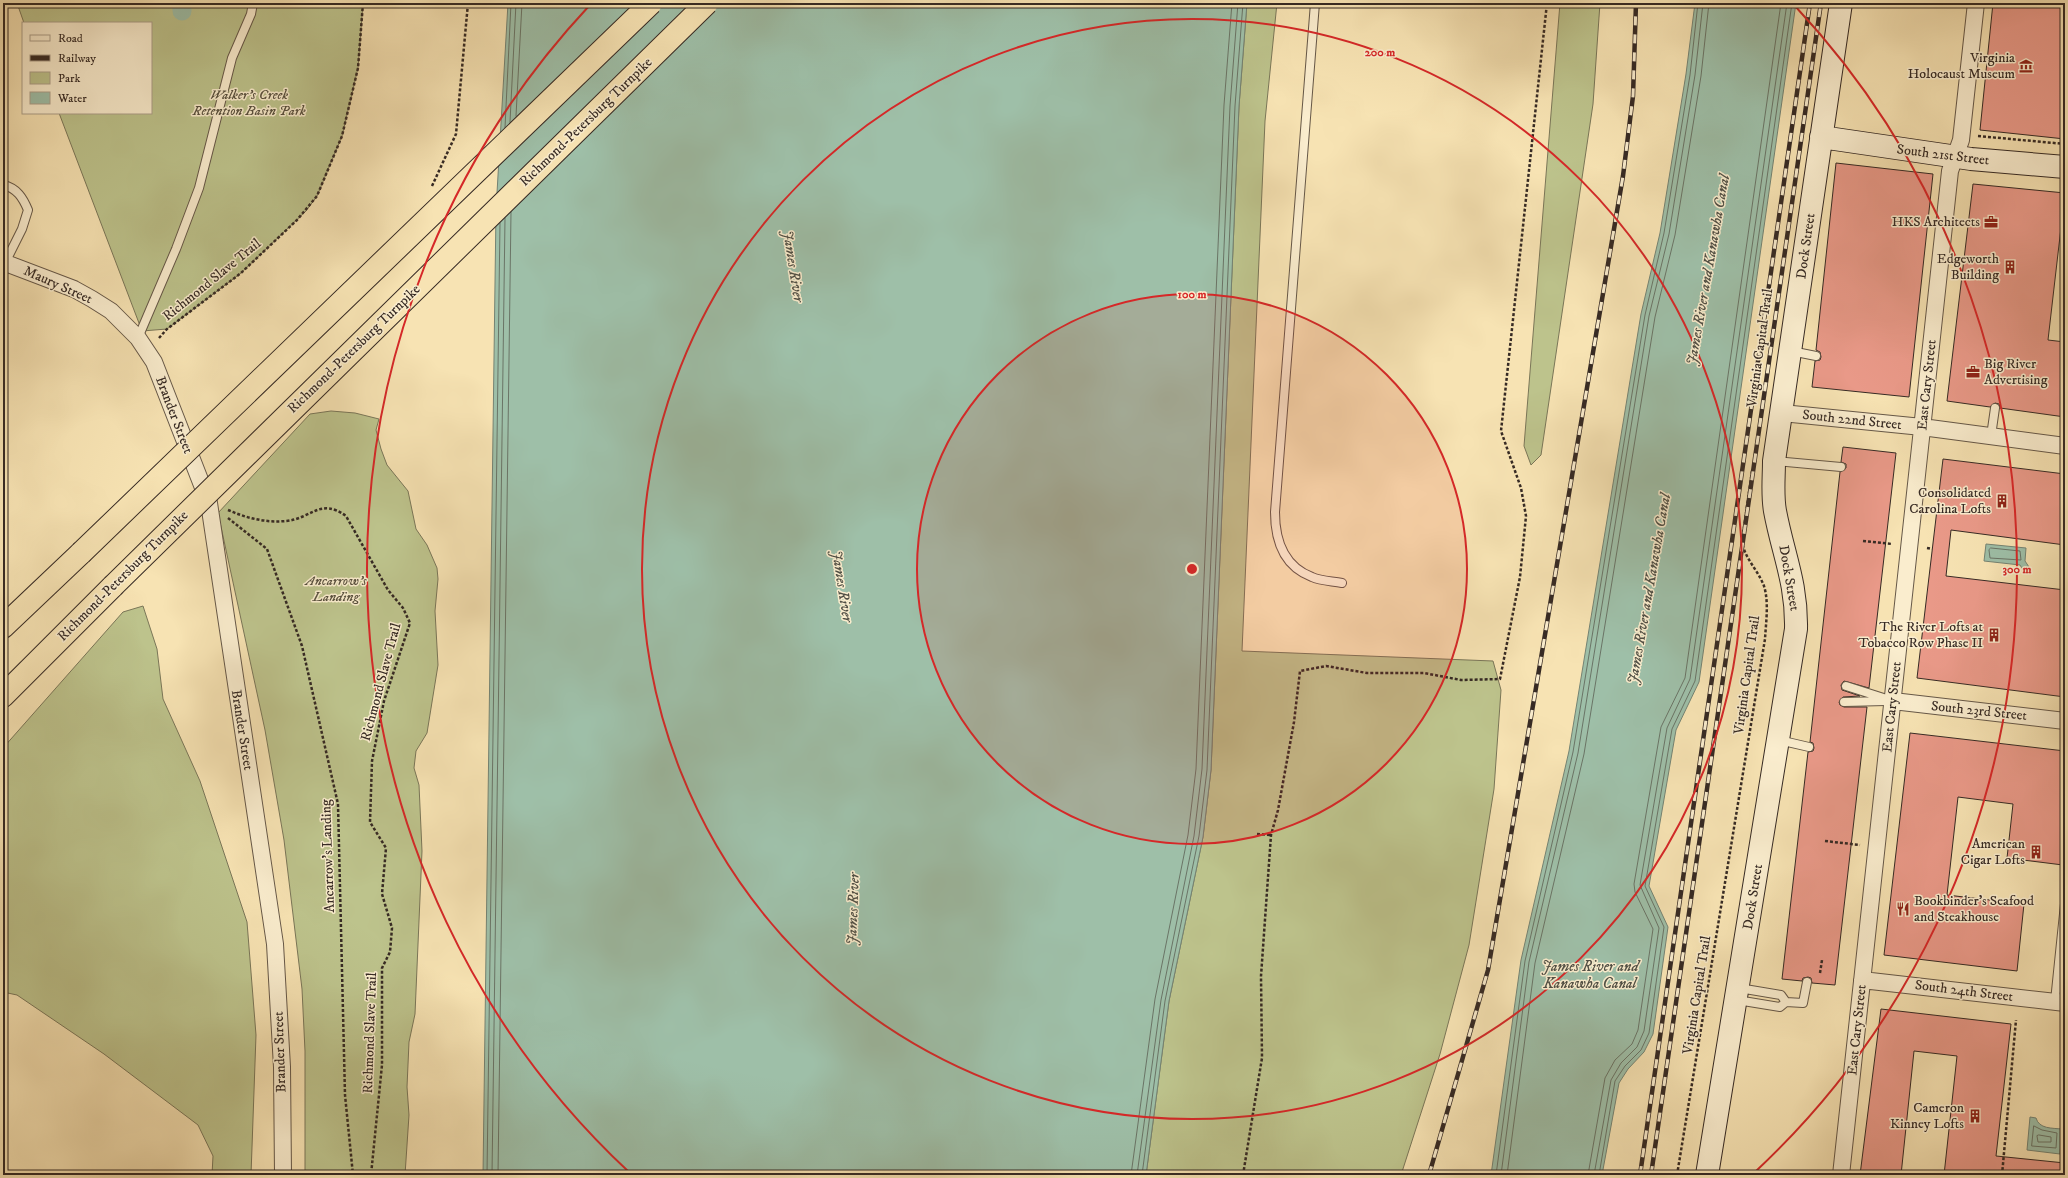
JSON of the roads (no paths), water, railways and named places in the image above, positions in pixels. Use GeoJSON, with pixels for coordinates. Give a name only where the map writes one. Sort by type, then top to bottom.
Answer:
{"type":"FeatureCollection","features":[{"type":"Feature","properties":{"kind":"highway"},"geometry":{"type":"LineString","coordinates":[[6,624],[651,3]]}},
{"type":"Feature","properties":{"kind":"highway","name":"Richmond-Petersburg Turnpike"},"geometry":{"type":"LineString","coordinates":[[3,696],[113,586],[707,3]]}},
{"type":"Feature","properties":{"kind":"main road","name":"Dock Street"},"geometry":{"type":"LineString","coordinates":[[1707,1175],[1794,643],[1796,604],[1789,564],[1775,511],[1773,494],[1774,461],[1841,3]]}},
{"type":"Feature","properties":{"kind":"main road","name":"South 21st Street"},"geometry":{"type":"LineString","coordinates":[[1821,137],[1955,157],[2065,167]]}},
{"type":"Feature","properties":{"kind":"street","name":"East Cary Street"},"geometry":{"type":"LineString","coordinates":[[1841,1175],[1950,171],[1961,140],[1976,3]]}},
{"type":"Feature","properties":{"kind":"street","name":"Maury Street"},"geometry":{"type":"LineString","coordinates":[[4,262],[74,289],[111,311]]}},
{"type":"Feature","properties":{"kind":"street","name":"Brander Street"},"geometry":{"type":"LineString","coordinates":[[111,311],[143,344],[154,362],[209,503],[275,944],[282,1067],[283,1175]]}},
{"type":"Feature","properties":{"kind":"street","name":"South 22nd Street"},"geometry":{"type":"LineString","coordinates":[[1782,413],[1922,427],[2065,446]]}},
{"type":"Feature","properties":{"kind":"street","name":"South 23rd Street"},"geometry":{"type":"LineString","coordinates":[[1893,701],[2065,721]]}},
{"type":"Feature","properties":{"kind":"street","name":"South 24th Street"},"geometry":{"type":"LineString","coordinates":[[1862,980],[2060,1002]]}},
{"type":"Feature","properties":{"kind":"lane"},"geometry":{"type":"LineString","coordinates":[[143,344],[199,188],[232,58],[251,14],[253,3]]}},
{"type":"Feature","properties":{"kind":"lane"},"geometry":{"type":"LineString","coordinates":[[1316,3],[1275,531],[1281,550],[1292,564],[1311,577],[1342,583]]}},
{"type":"Feature","properties":{"kind":"lane"},"geometry":{"type":"LineString","coordinates":[[3,186],[13,188],[22,197],[28,210],[22,228],[4,262]]}},
{"type":"Feature","properties":{"kind":"lane"},"geometry":{"type":"LineString","coordinates":[[1791,351],[1816,356]]}},
{"type":"Feature","properties":{"kind":"lane"},"geometry":{"type":"LineString","coordinates":[[1991,436],[1995,408]]}},
{"type":"Feature","properties":{"kind":"lane"},"geometry":{"type":"LineString","coordinates":[[1774,461],[1841,467]]}},
{"type":"Feature","properties":{"kind":"lane"},"geometry":{"type":"LineString","coordinates":[[1846,686],[1893,701]]}},
{"type":"Feature","properties":{"kind":"lane"},"geometry":{"type":"LineString","coordinates":[[1844,702],[1893,701]]}},
{"type":"Feature","properties":{"kind":"lane"},"geometry":{"type":"LineString","coordinates":[[1779,740],[1809,747]]}},
{"type":"Feature","properties":{"kind":"lane"},"geometry":{"type":"LineString","coordinates":[[2060,1002],[2065,904]]}},
{"type":"Feature","properties":{"kind":"lane"},"geometry":{"type":"LineString","coordinates":[[1737,994],[1780,1007],[1786,1002],[1803,1003],[1807,982]]}},
{"type":"Feature","properties":{"kind":"lane"},"geometry":{"type":"LineString","coordinates":[[1737,994],[1781,995],[1786,1002]]}},
{"type":"Feature","properties":{"kind":"water","name":"James River"},"geometry":{"type":"Polygon","coordinates":[[[508,3],[1247,3],[1239,106],[1211,770],[1203,837],[1169,1001],[1146,1175],[483,1175],[496,210],[508,3]]]}},
{"type":"Feature","properties":{"kind":"water","name":"James River and Kanawha Canal"},"geometry":{"type":"Polygon","coordinates":[[[1695,3],[1796,3],[1699,682],[1676,730],[1649,886],[1668,927],[1653,1034],[1644,1052],[1628,1069],[1619,1083],[1602,1175],[1491,1175],[1521,960],[1569,751],[1641,314],[1660,233],[1686,74],[1695,3]]]}},
{"type":"Feature","properties":{"kind":"water"},"geometry":{"type":"Polygon","coordinates":[[[1986,544],[2026,548],[2025,561],[2029,567],[2023,570],[2020,565],[1984,561],[1986,544]]]}},
{"type":"Feature","properties":{"kind":"water"},"geometry":{"type":"Polygon","coordinates":[[[2030,1117],[2036,1118],[2043,1126],[2062,1129],[2060,1154],[2027,1150],[2030,1117]]]}},
{"type":"Feature","properties":{"kind":"waterway"},"geometry":{"type":"LineString","coordinates":[[182,3],[182,11]]}},
{"type":"Feature","properties":{"kind":"railway"},"geometry":{"type":"LineString","coordinates":[[1429,1175],[1488,970],[1623,176],[1633,96],[1636,3]]}},
{"type":"Feature","properties":{"kind":"railway"},"geometry":{"type":"LineString","coordinates":[[1640,1175],[1810,3]]}},
{"type":"Feature","properties":{"kind":"railway"},"geometry":{"type":"LineString","coordinates":[[1651,1175],[1821,3]]}},
{"type":"Feature","properties":{"kind":"place","name":"Virginia Holocaust Museum"},"geometry":{"type":"Point","coordinates":[2026,66]}},
{"type":"Feature","properties":{"kind":"place","name":"HKS Architects"},"geometry":{"type":"Point","coordinates":[1991,222]}},
{"type":"Feature","properties":{"kind":"place","name":"Edgeworth Building"},"geometry":{"type":"Point","coordinates":[2010,267]}},
{"type":"Feature","properties":{"kind":"place","name":"Big River Advertising"},"geometry":{"type":"Point","coordinates":[1973,372]}},
{"type":"Feature","properties":{"kind":"place","name":"Consolidated Carolina Lofts"},"geometry":{"type":"Point","coordinates":[2002,501]}},
{"type":"Feature","properties":{"kind":"place","name":"The River Lofts at Tobacco Row Phase II"},"geometry":{"type":"Point","coordinates":[1994,635]}},
{"type":"Feature","properties":{"kind":"place","name":"American Cigar Lofts"},"geometry":{"type":"Point","coordinates":[2036,852]}},
{"type":"Feature","properties":{"kind":"place","name":"Bookbinder's Seafood and Steakhouse"},"geometry":{"type":"Point","coordinates":[1903,909]}},
{"type":"Feature","properties":{"kind":"place","name":"Cameron Kinney Lofts"},"geometry":{"type":"Point","coordinates":[1975,1116]}},
{"type":"Feature","properties":{"kind":"park label","name":"Walker's Creek Retention Basin Park"},"geometry":{"type":"Point","coordinates":[249,104]}},
{"type":"Feature","properties":{"kind":"park label","name":"Ancarrow's Landing"},"geometry":{"type":"Point","coordinates":[336,590]}}]}
